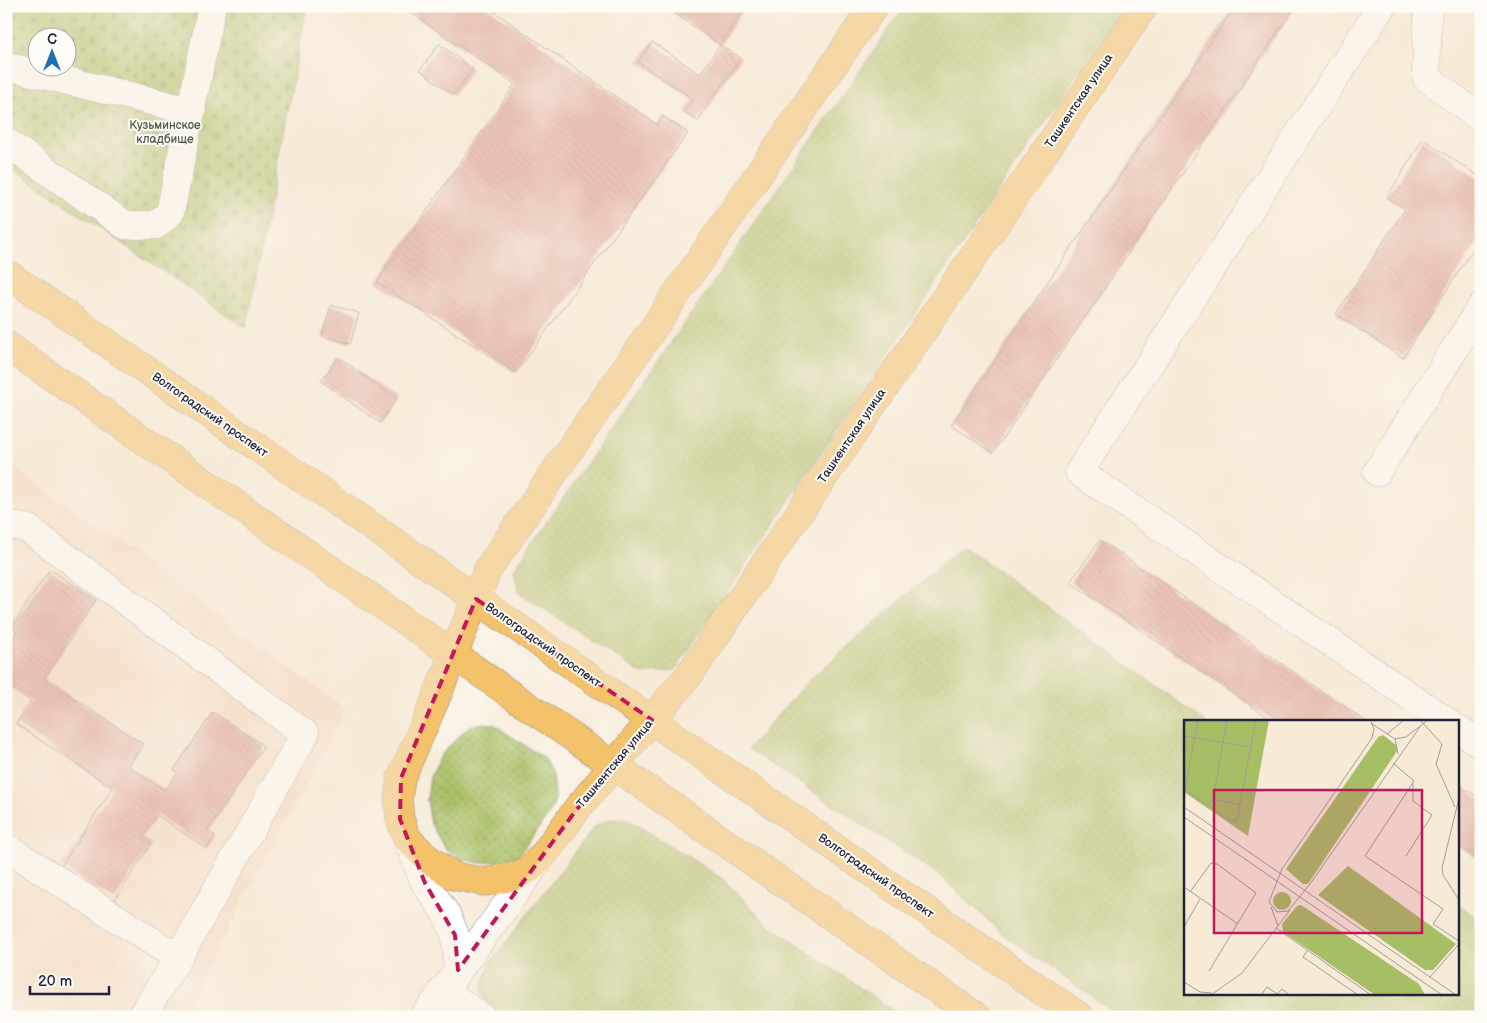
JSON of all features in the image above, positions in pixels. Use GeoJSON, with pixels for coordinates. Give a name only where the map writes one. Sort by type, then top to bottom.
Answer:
{"type":"FeatureCollection","features":[{"type":"Feature","properties":{"kind":"main road","name":"Ташкентская улица"},"geometry":{"type":"LineString","coordinates":[[874,6],[497,553],[401,778],[398,800],[400,819],[407,838],[440,869],[454,876],[478,881],[502,880],[516,876],[529,869],[544,854],[652,720],[694,667],[1144,6]]}},
{"type":"Feature","properties":{"kind":"main road","name":"Волгоградский проспект"},"geometry":{"type":"LineString","coordinates":[[6,273],[1080,1017]]}},
{"type":"Feature","properties":{"kind":"main road"},"geometry":{"type":"LineString","coordinates":[[6,344],[977,1017]]}},
{"type":"Feature","properties":{"kind":"street"},"geometry":{"type":"LineString","coordinates":[[6,142],[125,225],[156,225],[170,213],[212,6]]}},
{"type":"Feature","properties":{"kind":"street"},"geometry":{"type":"LineString","coordinates":[[1382,6],[1080,472],[1445,720]]}},
{"type":"Feature","properties":{"kind":"street"},"geometry":{"type":"LineString","coordinates":[[1428,6],[1426,77],[1481,119]]}},
{"type":"Feature","properties":{"kind":"street"},"geometry":{"type":"LineString","coordinates":[[6,66],[192,111]]}},
{"type":"Feature","properties":{"kind":"street"},"geometry":{"type":"LineString","coordinates":[[1377,472],[1481,307]]}},
{"type":"Feature","properties":{"kind":"street"},"geometry":{"type":"LineString","coordinates":[[6,525],[27,528],[305,734],[178,958],[141,1017]]}},
{"type":"Feature","properties":{"kind":"street"},"geometry":{"type":"LineString","coordinates":[[1460,730],[1481,744]]}},
{"type":"Feature","properties":{"kind":"street","name":"Ташкентская улица"},"geometry":{"type":"LineString","coordinates":[[407,838],[425,883],[446,914],[455,935],[451,980]]}},
{"type":"Feature","properties":{"kind":"street"},"geometry":{"type":"LineString","coordinates":[[6,847],[178,958]]}},
{"type":"Feature","properties":{"kind":"street","name":"Ташкентская улица"},"geometry":{"type":"LineString","coordinates":[[424,1017],[544,854]]}},
{"type":"Feature","properties":{"kind":"street"},"geometry":{"type":"LineString","coordinates":[[451,980],[481,1017]]}},
{"type":"Feature","properties":{"kind":"highlighted area"},"geometry":{"type":"Polygon","coordinates":[[[476,599],[652,720],[577,809],[458,970],[455,935],[425,883],[400,819],[401,778],[476,599]]]}},
{"type":"Feature","properties":{"kind":"shaded area"},"geometry":{"type":"Polygon","coordinates":[[[6,461],[346,709],[181,1017],[6,1017],[6,461]]]}},
{"type":"Feature","properties":{"kind":"green space","name":"Кузьминское кладбище"},"geometry":{"type":"Polygon","coordinates":[[[6,6],[307,6],[246,328],[6,164],[6,6]]]}},
{"type":"Feature","properties":{"kind":"green space"},"geometry":{"type":"Polygon","coordinates":[[[905,6],[1123,6],[675,670],[642,674],[519,592],[514,569],[905,6]]]}},
{"type":"Feature","properties":{"kind":"green space"},"geometry":{"type":"Polygon","coordinates":[[[963,546],[1203,720],[1184,720],[1184,996],[1460,996],[1460,906],[1481,921],[1481,1017],[1121,1017],[1004,935],[938,874],[748,749],[806,683],[963,546]]]}},
{"type":"Feature","properties":{"kind":"green space"},"geometry":{"type":"Polygon","coordinates":[[[482,723],[493,724],[545,759],[553,776],[555,796],[552,810],[518,856],[505,860],[481,863],[462,859],[445,849],[431,824],[427,800],[430,777],[440,756],[468,727],[482,723]]]}},
{"type":"Feature","properties":{"kind":"green space"},"geometry":{"type":"Polygon","coordinates":[[[610,819],[629,820],[723,879],[768,924],[891,1009],[907,1017],[501,1017],[484,998],[483,985],[492,961],[594,827],[610,819]]]}},
{"type":"Feature","properties":{"kind":"building"},"geometry":{"type":"Polygon","coordinates":[[[401,6],[486,6],[657,125],[663,116],[688,133],[516,373],[377,282],[515,84],[401,6]]]}},
{"type":"Feature","properties":{"kind":"building"},"geometry":{"type":"Polygon","coordinates":[[[664,6],[746,6],[720,45],[664,6]]]}},
{"type":"Feature","properties":{"kind":"building"},"geometry":{"type":"Polygon","coordinates":[[[1235,6],[1296,6],[993,453],[951,425],[1235,6]]]}},
{"type":"Feature","properties":{"kind":"building"},"geometry":{"type":"Polygon","coordinates":[[[652,42],[700,74],[720,45],[741,58],[698,121],[684,112],[693,99],[638,62],[652,42]]]}},
{"type":"Feature","properties":{"kind":"building"},"geometry":{"type":"Polygon","coordinates":[[[439,44],[473,69],[453,95],[420,70],[439,44]]]}},
{"type":"Feature","properties":{"kind":"building"},"geometry":{"type":"Polygon","coordinates":[[[1423,139],[1481,178],[1481,237],[1403,358],[1336,314],[1405,209],[1387,197],[1423,139]]]}},
{"type":"Feature","properties":{"kind":"building"},"geometry":{"type":"Polygon","coordinates":[[[331,305],[359,313],[350,344],[322,336],[331,305]]]}},
{"type":"Feature","properties":{"kind":"building"},"geometry":{"type":"Polygon","coordinates":[[[338,357],[397,399],[380,423],[321,381],[338,357]]]}},
{"type":"Feature","properties":{"kind":"building"},"geometry":{"type":"Polygon","coordinates":[[[1100,540],[1364,720],[1272,720],[1070,582],[1100,540]]]}},
{"type":"Feature","properties":{"kind":"building"},"geometry":{"type":"Polygon","coordinates":[[[50,569],[96,600],[44,679],[143,744],[128,766],[165,790],[178,772],[174,770],[213,712],[264,746],[208,831],[215,836],[207,849],[157,815],[142,838],[151,844],[114,901],[61,866],[113,788],[16,724],[31,701],[6,684],[6,649],[17,632],[11,628],[50,569]]]}},
{"type":"Feature","properties":{"kind":"building"},"geometry":{"type":"Polygon","coordinates":[[[1460,785],[1481,799],[1481,861],[1460,847],[1460,785]]]}}]}
